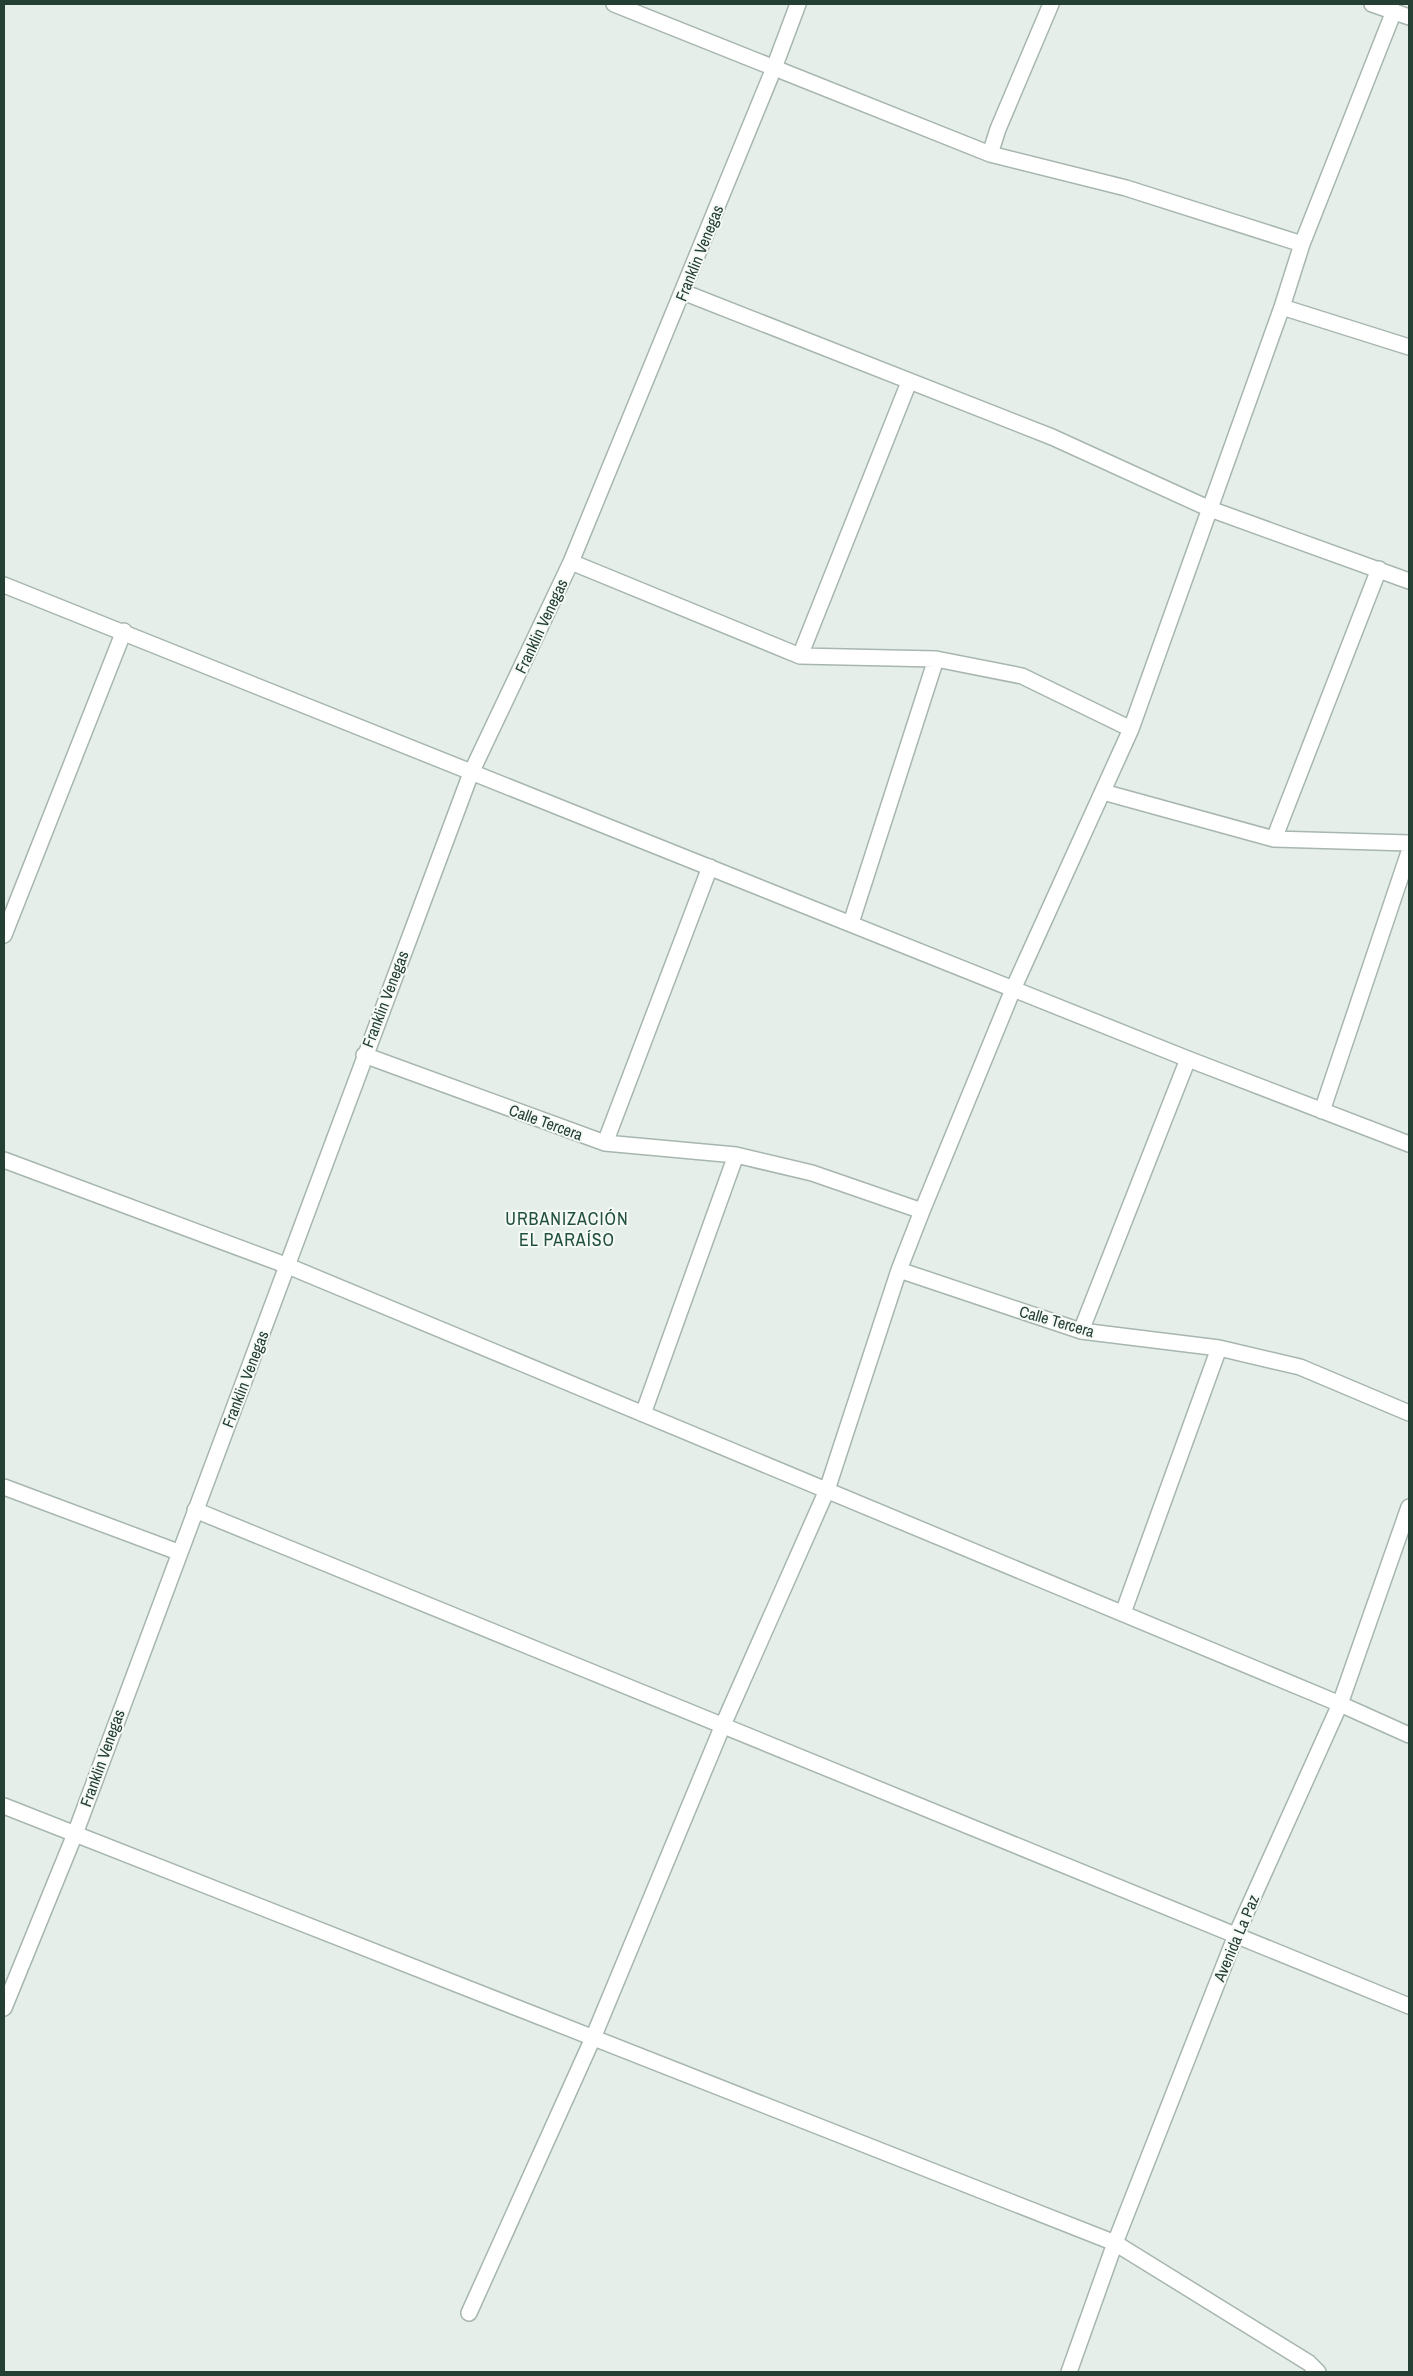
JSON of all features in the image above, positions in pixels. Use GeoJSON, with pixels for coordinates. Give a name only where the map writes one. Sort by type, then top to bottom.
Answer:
{"type":"FeatureCollection","features":[{"type":"Feature","properties":{"kind":"street"},"geometry":{"type":"LineString","coordinates":[[614,4],[990,154],[1126,188],[1302,244]]}},
{"type":"Feature","properties":{"kind":"street","name":"Franklin Venegas"},"geometry":{"type":"LineString","coordinates":[[4,2008],[75,1834],[178,1552],[196,1510],[288,1266],[364,1055],[471,773],[571,562],[683,292],[798,4]]}},
{"type":"Feature","properties":{"kind":"street"},"geometry":{"type":"LineString","coordinates":[[990,154],[998,129],[1051,4]]}},
{"type":"Feature","properties":{"kind":"street"},"geometry":{"type":"LineString","coordinates":[[1372,4],[1409,16]]}},
{"type":"Feature","properties":{"kind":"street"},"geometry":{"type":"LineString","coordinates":[[469,2313],[593,2038],[723,1725],[827,1490],[899,1270],[922,1211],[1014,987],[1131,730],[1282,306],[1302,244],[1394,11]]}},
{"type":"Feature","properties":{"kind":"street"},"geometry":{"type":"LineString","coordinates":[[683,292],[1052,438],[1210,509],[1409,581]]}},
{"type":"Feature","properties":{"kind":"street"},"geometry":{"type":"LineString","coordinates":[[1282,306],[1409,347]]}},
{"type":"Feature","properties":{"kind":"street"},"geometry":{"type":"LineString","coordinates":[[800,656],[909,382]]}},
{"type":"Feature","properties":{"kind":"street"},"geometry":{"type":"LineString","coordinates":[[571,562],[800,656],[936,659],[1022,676],[1131,730]]}},
{"type":"Feature","properties":{"kind":"street"},"geometry":{"type":"LineString","coordinates":[[1274,839],[1379,569]]}},
{"type":"Feature","properties":{"kind":"street"},"geometry":{"type":"LineString","coordinates":[[4,584],[471,773],[1014,987],[1188,1059],[1409,1144]]}},
{"type":"Feature","properties":{"kind":"street"},"geometry":{"type":"LineString","coordinates":[[4,935],[124,631]]}},
{"type":"Feature","properties":{"kind":"street"},"geometry":{"type":"LineString","coordinates":[[851,923],[936,659]]}},
{"type":"Feature","properties":{"kind":"street"},"geometry":{"type":"LineString","coordinates":[[1103,792],[1274,839],[1409,843]]}},
{"type":"Feature","properties":{"kind":"street"},"geometry":{"type":"LineString","coordinates":[[1322,1111],[1409,852]]}},
{"type":"Feature","properties":{"kind":"street"},"geometry":{"type":"LineString","coordinates":[[605,1144],[710,867]]}},
{"type":"Feature","properties":{"kind":"street","name":"Calle Tercera"},"geometry":{"type":"LineString","coordinates":[[364,1055],[605,1144],[736,1155],[812,1173],[922,1211]]}},
{"type":"Feature","properties":{"kind":"street"},"geometry":{"type":"LineString","coordinates":[[1081,1331],[1188,1059]]}},
{"type":"Feature","properties":{"kind":"street"},"geometry":{"type":"LineString","coordinates":[[643,1414],[736,1155]]}},
{"type":"Feature","properties":{"kind":"street"},"geometry":{"type":"LineString","coordinates":[[4,1160],[288,1266],[1340,1704],[1409,1735]]}},
{"type":"Feature","properties":{"kind":"street","name":"Calle Tercera"},"geometry":{"type":"LineString","coordinates":[[899,1270],[1081,1331],[1219,1348],[1300,1367],[1409,1413]]}},
{"type":"Feature","properties":{"kind":"street"},"geometry":{"type":"LineString","coordinates":[[1123,1614],[1219,1348]]}},
{"type":"Feature","properties":{"kind":"street"},"geometry":{"type":"LineString","coordinates":[[4,1487],[178,1552]]}},
{"type":"Feature","properties":{"kind":"street","name":"Avenida La Paz"},"geometry":{"type":"LineString","coordinates":[[1069,2372],[1115,2243],[1236,1935],[1340,1704],[1409,1507]]}},
{"type":"Feature","properties":{"kind":"street"},"geometry":{"type":"LineString","coordinates":[[196,1510],[1409,2006]]}},
{"type":"Feature","properties":{"kind":"street"},"geometry":{"type":"LineString","coordinates":[[4,1806],[1115,2243],[1309,2363],[1318,2372]]}},
{"type":"Feature","properties":{"kind":"district","name":"URBANIZACIÓN EL PARAÍSO"},"geometry":{"type":"Point","coordinates":[567,1228]}}]}
